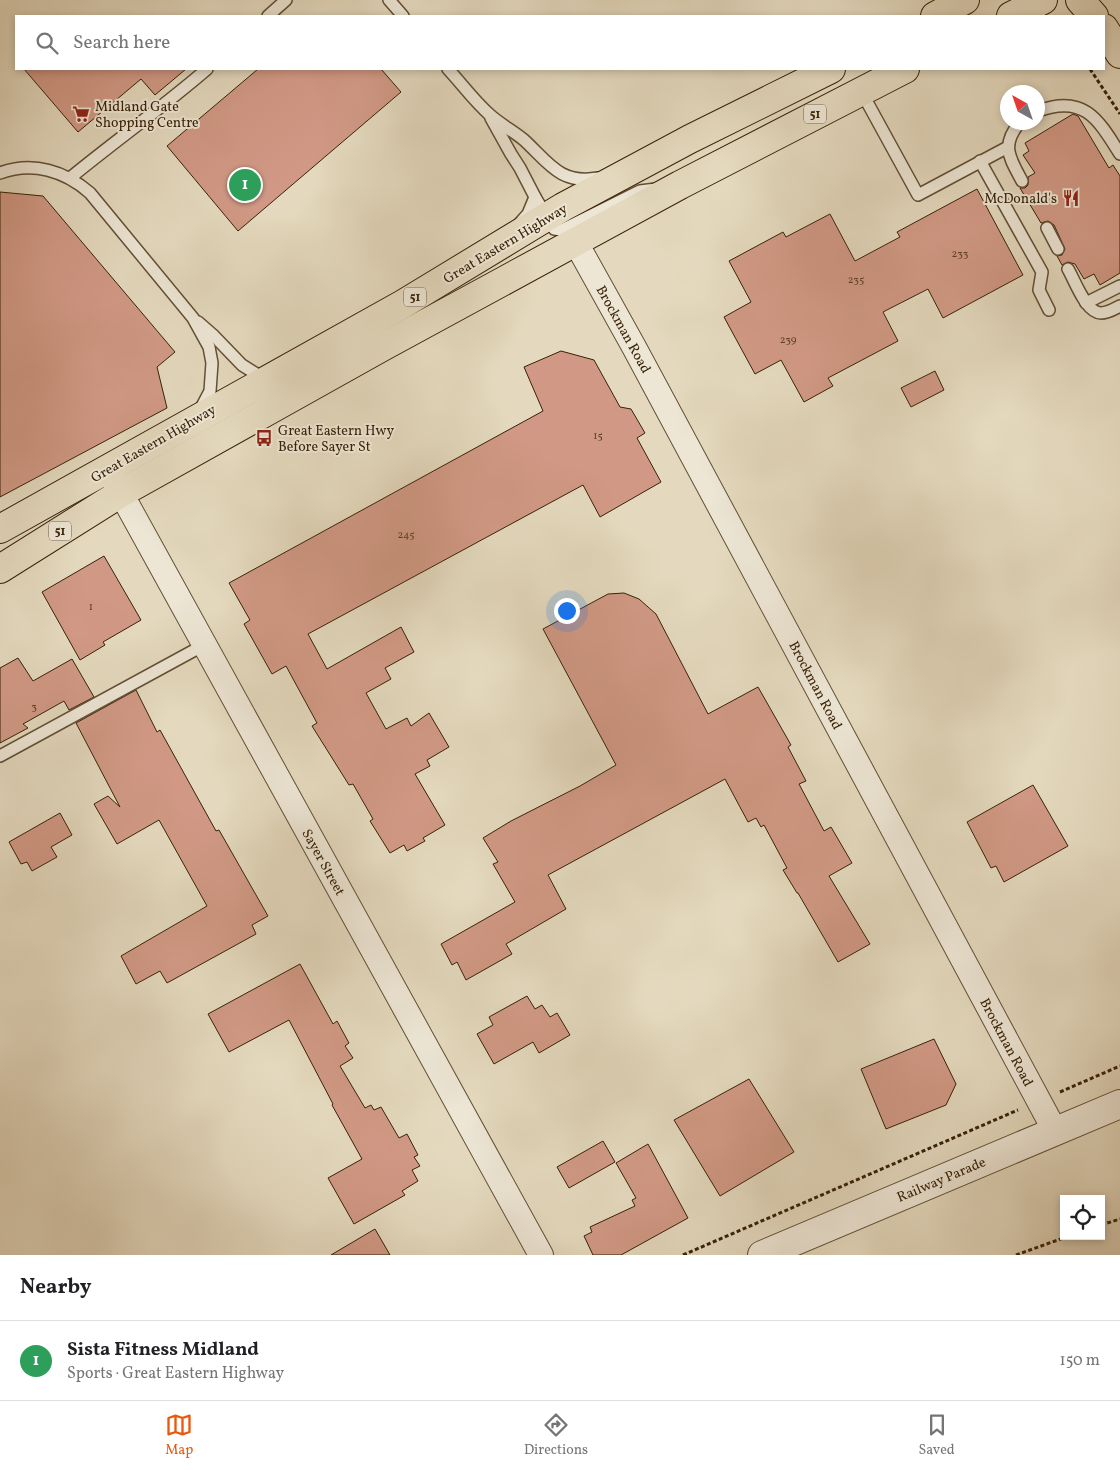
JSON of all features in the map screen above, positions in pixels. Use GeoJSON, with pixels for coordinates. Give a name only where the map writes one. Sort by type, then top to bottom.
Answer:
{"type":"FeatureCollection","features":[{"type":"Feature","properties":{"kind":"main road"},"geometry":{"type":"LineString","coordinates":[[927,15],[941,0]]}},
{"type":"Feature","properties":{"kind":"main road"},"geometry":{"type":"LineString","coordinates":[[937,15],[965,0]]}},
{"type":"Feature","properties":{"kind":"main road"},"geometry":{"type":"LineString","coordinates":[[1013,15],[1044,0]]}},
{"type":"Feature","properties":{"kind":"main road"},"geometry":{"type":"LineString","coordinates":[[1080,0],[1093,15]]}},
{"type":"Feature","properties":{"kind":"main road"},"geometry":{"type":"LineString","coordinates":[[1105,30],[1120,54]]}},
{"type":"Feature","properties":{"kind":"main road","name":"Great Eastern Highway"},"geometry":{"type":"LineString","coordinates":[[0,529],[403,304],[500,246],[541,207],[563,207],[690,139],[829,70]]}},
{"type":"Feature","properties":{"kind":"main road","name":"Great Eastern Highway"},"geometry":{"type":"LineString","coordinates":[[121,493],[575,241],[903,70]]}},
{"type":"Feature","properties":{"kind":"main road","name":"51"},"geometry":{"type":"LineString","coordinates":[[0,569],[121,493]]}},
{"type":"Feature","properties":{"kind":"street","name":"Brockman Road"},"geometry":{"type":"LineString","coordinates":[[575,241],[634,347],[1055,1131]]}},
{"type":"Feature","properties":{"kind":"street","name":"Sayer Street"},"geometry":{"type":"LineString","coordinates":[[108,469],[541,1255]]}},
{"type":"Feature","properties":{"kind":"street","name":"Railway Parade"},"geometry":{"type":"LineString","coordinates":[[762,1255],[1120,1104]]}},
{"type":"Feature","properties":{"kind":"lane"},"geometry":{"type":"LineString","coordinates":[[269,15],[286,0]]}},
{"type":"Feature","properties":{"kind":"lane"},"geometry":{"type":"LineString","coordinates":[[389,0],[402,15]]}},
{"type":"Feature","properties":{"kind":"lane"},"geometry":{"type":"LineString","coordinates":[[70,178],[206,70]]}},
{"type":"Feature","properties":{"kind":"lane"},"geometry":{"type":"LineString","coordinates":[[449,70],[489,114],[524,140],[542,160],[563,175],[585,181],[627,173]]}},
{"type":"Feature","properties":{"kind":"lane"},"geometry":{"type":"LineString","coordinates":[[860,91],[918,195],[1008,148]]}},
{"type":"Feature","properties":{"kind":"lane"},"geometry":{"type":"LineString","coordinates":[[1045,108],[1060,105],[1082,109],[1100,123],[1120,154]]}},
{"type":"Feature","properties":{"kind":"lane"},"geometry":{"type":"LineString","coordinates":[[489,114],[554,229],[562,230],[640,191],[680,185]]}},
{"type":"Feature","properties":{"kind":"lane"},"geometry":{"type":"LineString","coordinates":[[1014,130],[1008,148],[1008,154],[1022,181]]}},
{"type":"Feature","properties":{"kind":"lane"},"geometry":{"type":"LineString","coordinates":[[980,161],[1042,272],[1039,290],[1049,310]]}},
{"type":"Feature","properties":{"kind":"lane"},"geometry":{"type":"LineString","coordinates":[[0,173],[26,168],[44,169],[70,178],[90,193],[193,318],[214,336],[242,365],[266,380]]}},
{"type":"Feature","properties":{"kind":"lane"},"geometry":{"type":"LineString","coordinates":[[1047,228],[1058,249]]}},
{"type":"Feature","properties":{"kind":"lane"},"geometry":{"type":"LineString","coordinates":[[1068,269],[1086,303],[1092,310],[1104,313],[1120,306]]}},
{"type":"Feature","properties":{"kind":"lane"},"geometry":{"type":"LineString","coordinates":[[1086,303],[1120,286]]}},
{"type":"Feature","properties":{"kind":"lane"},"geometry":{"type":"LineString","coordinates":[[193,318],[209,347],[212,371],[210,391],[194,420]]}},
{"type":"Feature","properties":{"kind":"lane"},"geometry":{"type":"LineString","coordinates":[[0,756],[204,645]]}},
{"type":"Feature","properties":{"kind":"path"},"geometry":{"type":"LineString","coordinates":[[1091,70],[1120,114]]}},
{"type":"Feature","properties":{"kind":"path"},"geometry":{"type":"LineString","coordinates":[[683,1255],[1120,1066]]}},
{"type":"Feature","properties":{"kind":"path"},"geometry":{"type":"LineString","coordinates":[[1105,1224],[1120,1219]]}},
{"type":"Feature","properties":{"kind":"path"},"geometry":{"type":"LineString","coordinates":[[1016,1255],[1060,1239]]}},
{"type":"Feature","properties":{"kind":"building","name":"Midland Gate Shopping Centre"},"geometry":{"type":"Polygon","coordinates":[[[25,70],[185,70],[155,95],[141,79],[78,132],[25,70]]]}},
{"type":"Feature","properties":{"kind":"building"},"geometry":{"type":"Polygon","coordinates":[[[257,70],[382,70],[401,92],[238,231],[167,146],[257,70]]]}},
{"type":"Feature","properties":{"kind":"building","name":"McDonald's"},"geometry":{"type":"Polygon","coordinates":[[[1073,114],[1078,116],[1109,168],[1113,165],[1120,176],[1120,273],[1100,285],[1094,274],[1084,279],[1075,264],[1068,262],[1062,265],[1057,256],[1062,255],[1065,249],[1054,225],[1048,221],[1041,223],[1020,188],[1025,188],[1028,185],[1028,177],[1035,173],[1023,155],[1029,151],[1025,143],[1073,114]]]}},
{"type":"Feature","properties":{"kind":"building"},"geometry":{"type":"Polygon","coordinates":[[[977,189],[1023,275],[943,318],[928,289],[883,312],[898,341],[828,378],[833,386],[804,402],[781,360],[755,374],[724,317],[751,302],[729,261],[783,232],[786,237],[830,214],[855,261],[900,237],[897,232],[977,189]]]}},
{"type":"Feature","properties":{"kind":"building"},"geometry":{"type":"Polygon","coordinates":[[[0,192],[43,196],[175,352],[157,367],[167,408],[0,497],[0,192]]]}},
{"type":"Feature","properties":{"kind":"building"},"geometry":{"type":"Polygon","coordinates":[[[561,351],[594,360],[620,407],[631,409],[645,433],[637,438],[661,482],[600,517],[583,485],[308,634],[327,669],[401,627],[414,652],[385,668],[391,679],[366,693],[386,729],[407,718],[411,726],[429,713],[449,747],[427,760],[430,766],[415,774],[445,825],[423,838],[425,841],[407,851],[404,845],[390,853],[370,821],[373,819],[353,784],[349,785],[312,726],[317,723],[286,666],[272,674],[244,624],[250,620],[229,583],[543,411],[524,367],[561,351]]]}},
{"type":"Feature","properties":{"kind":"building"},"geometry":{"type":"Polygon","coordinates":[[[935,371],[944,390],[911,407],[901,388],[935,371]]]}},
{"type":"Feature","properties":{"kind":"building"},"geometry":{"type":"Polygon","coordinates":[[[104,556],[141,620],[103,642],[105,645],[80,660],[42,592],[104,556]]]}},
{"type":"Feature","properties":{"kind":"building"},"geometry":{"type":"Polygon","coordinates":[[[624,593],[639,599],[656,614],[708,714],[758,687],[791,745],[788,747],[806,781],[799,784],[824,831],[831,827],[852,863],[829,876],[870,944],[838,962],[783,870],[787,868],[764,825],[761,827],[756,818],[748,822],[725,779],[548,875],[566,909],[506,944],[512,954],[466,980],[457,962],[452,965],[441,944],[515,902],[493,864],[498,862],[483,838],[616,765],[543,629],[608,594],[624,593]]]}},
{"type":"Feature","properties":{"kind":"building"},"geometry":{"type":"Polygon","coordinates":[[[18,658],[33,681],[72,659],[94,697],[69,710],[64,701],[23,724],[28,728],[0,743],[0,668],[18,658]]]}},
{"type":"Feature","properties":{"kind":"building"},"geometry":{"type":"Polygon","coordinates":[[[136,690],[157,732],[160,730],[216,831],[219,830],[268,916],[252,925],[256,934],[167,983],[160,971],[136,984],[121,956],[207,906],[159,820],[117,844],[94,804],[108,796],[120,807],[76,723],[136,690]]]}},
{"type":"Feature","properties":{"kind":"building"},"geometry":{"type":"Polygon","coordinates":[[[1033,785],[1068,846],[1004,882],[996,866],[991,868],[967,822],[1033,785]]]}},
{"type":"Feature","properties":{"kind":"building"},"geometry":{"type":"Polygon","coordinates":[[[60,813],[72,835],[51,847],[57,857],[32,871],[27,862],[21,864],[9,842],[60,813]]]}},
{"type":"Feature","properties":{"kind":"building"},"geometry":{"type":"Polygon","coordinates":[[[300,964],[333,1024],[337,1021],[349,1043],[345,1046],[353,1058],[340,1066],[365,1108],[371,1105],[374,1110],[381,1107],[399,1138],[407,1134],[418,1155],[414,1157],[420,1166],[412,1170],[418,1181],[402,1191],[405,1195],[354,1224],[328,1178],[362,1159],[289,1020],[229,1052],[208,1014],[300,964]]]}},
{"type":"Feature","properties":{"kind":"building"},"geometry":{"type":"Polygon","coordinates":[[[527,996],[535,1009],[542,1005],[550,1017],[557,1013],[570,1035],[539,1053],[533,1042],[494,1064],[477,1034],[493,1025],[489,1017],[527,996]]]}},
{"type":"Feature","properties":{"kind":"building"},"geometry":{"type":"Polygon","coordinates":[[[934,1039],[956,1084],[946,1105],[886,1129],[861,1069],[934,1039]]]}},
{"type":"Feature","properties":{"kind":"building"},"geometry":{"type":"Polygon","coordinates":[[[749,1079],[794,1152],[720,1196],[674,1120],[749,1079]]]}},
{"type":"Feature","properties":{"kind":"building"},"geometry":{"type":"Polygon","coordinates":[[[603,1141],[615,1162],[569,1188],[557,1167],[603,1141]]]}},
{"type":"Feature","properties":{"kind":"building"},"geometry":{"type":"Polygon","coordinates":[[[648,1144],[688,1218],[621,1255],[593,1255],[584,1236],[592,1232],[590,1227],[635,1206],[632,1200],[636,1198],[616,1163],[648,1144]]]}},
{"type":"Feature","properties":{"kind":"building"},"geometry":{"type":"Polygon","coordinates":[[[375,1229],[390,1255],[331,1255],[375,1229]]]}},
{"type":"Feature","properties":{"kind":"place","name":"Midland Gate Shopping Centre"},"geometry":{"type":"Point","coordinates":[81,114]}},
{"type":"Feature","properties":{"kind":"place","name":"Sista Fitness Midland"},"geometry":{"type":"Point","coordinates":[245,185]}},
{"type":"Feature","properties":{"kind":"place","name":"McDonald's"},"geometry":{"type":"Point","coordinates":[1071,198]}},
{"type":"Feature","properties":{"kind":"place","name":"Great Eastern Hwy Before Sayer St"},"geometry":{"type":"Point","coordinates":[264,438]}}]}
